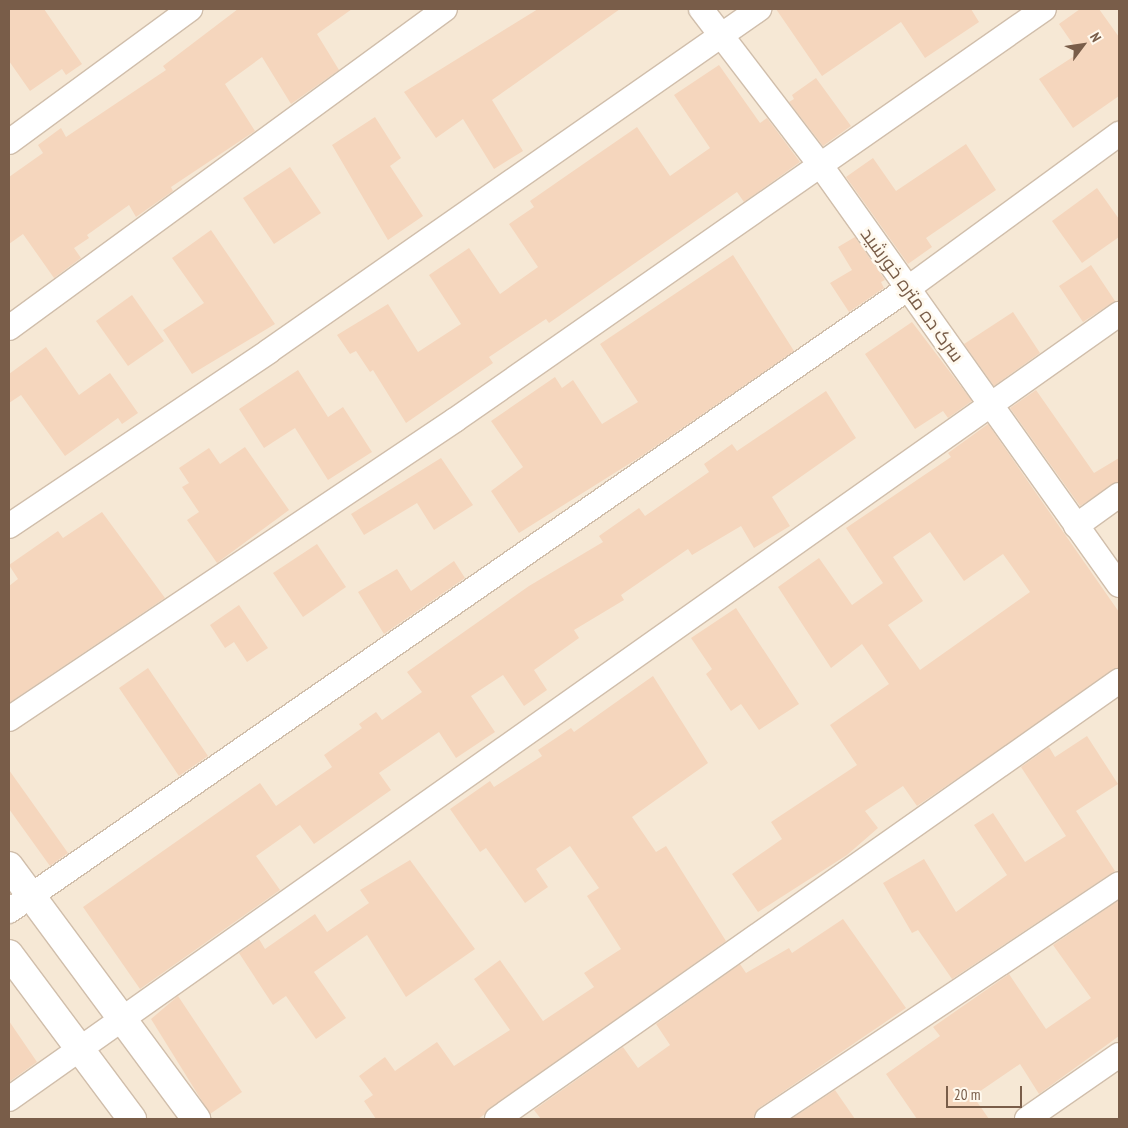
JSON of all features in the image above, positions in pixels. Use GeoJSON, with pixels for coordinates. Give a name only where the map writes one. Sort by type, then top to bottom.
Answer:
{"type":"FeatureCollection","features":[{"type":"Feature","properties":{"kind":"street"},"geometry":{"type":"LineString","coordinates":[[9,142],[190,9]]}},
{"type":"Feature","properties":{"kind":"street"},"geometry":{"type":"LineString","coordinates":[[9,328],[445,9]]}},
{"type":"Feature","properties":{"kind":"street","name":"سرک ده متره خورشید"},"geometry":{"type":"LineString","coordinates":[[701,9],[821,166],[1119,585]]}},
{"type":"Feature","properties":{"kind":"street"},"geometry":{"type":"LineString","coordinates":[[9,526],[759,9]]}},
{"type":"Feature","properties":{"kind":"street"},"geometry":{"type":"LineString","coordinates":[[9,718],[455,420],[1044,9]]}},
{"type":"Feature","properties":{"kind":"street"},"geometry":{"type":"LineString","coordinates":[[9,911],[907,289],[1119,134]]}},
{"type":"Feature","properties":{"kind":"street"},"geometry":{"type":"LineString","coordinates":[[9,1099],[121,1018],[992,406],[1119,314]]}},
{"type":"Feature","properties":{"kind":"street"},"geometry":{"type":"LineString","coordinates":[[1076,526],[1119,495]]}},
{"type":"Feature","properties":{"kind":"street"},"geometry":{"type":"LineString","coordinates":[[497,1119],[1119,680]]}},
{"type":"Feature","properties":{"kind":"street"},"geometry":{"type":"LineString","coordinates":[[9,866],[196,1119]]}},
{"type":"Feature","properties":{"kind":"street"},"geometry":{"type":"LineString","coordinates":[[767,1119],[1119,884]]}},
{"type":"Feature","properties":{"kind":"street"},"geometry":{"type":"LineString","coordinates":[[9,954],[132,1119]]}},
{"type":"Feature","properties":{"kind":"street"},"geometry":{"type":"LineString","coordinates":[[1027,1119],[1119,1055]]}},
{"type":"Feature","properties":{"kind":"shaded area"},"geometry":{"type":"Polygon","coordinates":[[[9,9],[1119,9],[1119,1119],[9,1119],[9,9]]]}},
{"type":"Feature","properties":{"kind":"building"},"geometry":{"type":"Polygon","coordinates":[[[9,9],[44,9],[82,64],[66,75],[62,69],[30,91],[9,61],[9,9]]]}},
{"type":"Feature","properties":{"kind":"building"},"geometry":{"type":"Polygon","coordinates":[[[238,9],[352,9],[317,34],[339,70],[291,104],[262,57],[225,84],[255,131],[171,187],[173,191],[136,217],[129,205],[87,235],[89,238],[74,248],[81,258],[54,278],[23,234],[9,244],[9,177],[43,153],[38,145],[61,128],[66,137],[166,70],[163,66],[238,9]]]}},
{"type":"Feature","properties":{"kind":"building"},"geometry":{"type":"Polygon","coordinates":[[[538,9],[620,9],[492,100],[523,151],[494,169],[463,119],[436,138],[404,92],[538,9]]]}},
{"type":"Feature","properties":{"kind":"building"},"geometry":{"type":"Polygon","coordinates":[[[776,9],[971,9],[979,22],[925,58],[901,22],[822,76],[776,9]]]}},
{"type":"Feature","properties":{"kind":"building"},"geometry":{"type":"Polygon","coordinates":[[[1080,9],[1099,9],[1119,37],[1119,96],[1073,128],[1039,79],[1079,53],[1059,24],[1080,9]]]}},
{"type":"Feature","properties":{"kind":"building"},"geometry":{"type":"Polygon","coordinates":[[[719,65],[760,123],[767,118],[800,162],[744,202],[737,192],[549,323],[546,319],[489,357],[493,363],[406,423],[373,370],[370,372],[356,351],[350,354],[337,335],[388,304],[418,352],[461,324],[429,275],[469,248],[500,294],[538,267],[509,224],[534,207],[530,201],[637,127],[670,176],[710,148],[674,95],[719,65]]]}},
{"type":"Feature","properties":{"kind":"building"},"geometry":{"type":"Polygon","coordinates":[[[816,78],[851,126],[823,146],[789,102],[794,99],[792,95],[816,78]]]}},
{"type":"Feature","properties":{"kind":"building"},"geometry":{"type":"Polygon","coordinates":[[[375,117],[401,158],[390,166],[423,216],[388,240],[332,145],[375,117]]]}},
{"type":"Feature","properties":{"kind":"building"},"geometry":{"type":"Polygon","coordinates":[[[966,144],[996,190],[926,238],[932,247],[908,264],[846,177],[873,158],[896,191],[966,144]]]}},
{"type":"Feature","properties":{"kind":"building"},"geometry":{"type":"Polygon","coordinates":[[[290,167],[321,213],[274,244],[243,198],[290,167]]]}},
{"type":"Feature","properties":{"kind":"building"},"geometry":{"type":"Polygon","coordinates":[[[1097,188],[1119,219],[1119,237],[1082,263],[1052,221],[1097,188]]]}},
{"type":"Feature","properties":{"kind":"building"},"geometry":{"type":"Polygon","coordinates":[[[211,230],[275,324],[192,374],[163,330],[204,303],[172,258],[211,230]]]}},
{"type":"Feature","properties":{"kind":"building"},"geometry":{"type":"Polygon","coordinates":[[[855,237],[885,280],[881,282],[884,288],[849,312],[830,283],[852,270],[838,247],[855,237]]]}},
{"type":"Feature","properties":{"kind":"building"},"geometry":{"type":"Polygon","coordinates":[[[733,255],[794,351],[640,457],[519,533],[491,491],[523,467],[491,421],[555,377],[562,388],[573,380],[602,424],[638,402],[600,344],[733,255]]]}},
{"type":"Feature","properties":{"kind":"building"},"geometry":{"type":"Polygon","coordinates":[[[1091,265],[1115,301],[1083,322],[1059,286],[1091,265]]]}},
{"type":"Feature","properties":{"kind":"building"},"geometry":{"type":"Polygon","coordinates":[[[132,295],[164,341],[128,366],[96,321],[132,295]]]}},
{"type":"Feature","properties":{"kind":"building"},"geometry":{"type":"Polygon","coordinates":[[[1013,312],[1040,353],[994,386],[964,344],[1013,312]]]}},
{"type":"Feature","properties":{"kind":"building"},"geometry":{"type":"Polygon","coordinates":[[[912,322],[972,401],[948,418],[943,411],[915,429],[865,354],[912,322]]]}},
{"type":"Feature","properties":{"kind":"building"},"geometry":{"type":"Polygon","coordinates":[[[46,347],[79,395],[110,373],[138,413],[122,424],[118,418],[65,456],[21,395],[9,403],[9,374],[46,347]]]}},
{"type":"Feature","properties":{"kind":"building"},"geometry":{"type":"Polygon","coordinates":[[[298,370],[328,417],[343,407],[372,452],[328,480],[295,428],[264,448],[239,409],[298,370]]]}},
{"type":"Feature","properties":{"kind":"building"},"geometry":{"type":"Polygon","coordinates":[[[1036,390],[1094,473],[1119,458],[1119,482],[1080,506],[1010,408],[1036,390]]]}},
{"type":"Feature","properties":{"kind":"building"},"geometry":{"type":"Polygon","coordinates":[[[826,391],[856,438],[772,497],[790,526],[754,548],[741,526],[692,555],[688,549],[621,595],[624,600],[574,630],[579,638],[534,670],[547,690],[524,706],[503,675],[471,696],[495,732],[456,758],[439,732],[379,773],[391,790],[314,844],[300,825],[256,856],[280,890],[140,989],[83,907],[260,783],[276,806],[332,767],[324,755],[362,728],[359,724],[376,712],[382,720],[422,692],[407,672],[529,586],[603,542],[599,536],[639,508],[645,516],[709,472],[704,464],[732,444],[737,451],[826,391]]]}},
{"type":"Feature","properties":{"kind":"building"},"geometry":{"type":"Polygon","coordinates":[[[988,424],[1119,612],[1119,668],[917,806],[903,786],[865,811],[878,828],[847,855],[758,912],[732,874],[782,839],[771,822],[857,765],[830,725],[889,684],[862,644],[831,668],[778,587],[819,558],[852,605],[883,583],[846,528],[951,457],[948,453],[988,424]],[[930,532],[893,557],[923,601],[888,625],[920,670],[1030,592],[1003,554],[964,581],[930,532]]]}},
{"type":"Feature","properties":{"kind":"building"},"geometry":{"type":"Polygon","coordinates":[[[245,447],[289,510],[217,563],[187,520],[199,512],[182,487],[189,483],[179,468],[209,448],[220,464],[245,447]]]}},
{"type":"Feature","properties":{"kind":"building"},"geometry":{"type":"Polygon","coordinates":[[[441,458],[473,505],[434,530],[417,503],[364,535],[351,514],[441,458]]]}},
{"type":"Feature","properties":{"kind":"building"},"geometry":{"type":"Polygon","coordinates":[[[102,512],[165,598],[9,703],[9,586],[18,579],[9,565],[58,531],[63,538],[102,512]]]}},
{"type":"Feature","properties":{"kind":"building"},"geometry":{"type":"Polygon","coordinates":[[[317,544],[346,587],[303,617],[273,573],[317,544]]]}},
{"type":"Feature","properties":{"kind":"building"},"geometry":{"type":"Polygon","coordinates":[[[454,561],[465,578],[384,634],[358,592],[397,569],[411,591],[454,561]]]}},
{"type":"Feature","properties":{"kind":"building"},"geometry":{"type":"Polygon","coordinates":[[[239,605],[268,648],[247,662],[234,642],[225,648],[210,625],[239,605]]]}},
{"type":"Feature","properties":{"kind":"building"},"geometry":{"type":"Polygon","coordinates":[[[736,608],[799,704],[759,730],[741,704],[731,711],[706,674],[712,669],[691,638],[736,608]]]}},
{"type":"Feature","properties":{"kind":"building"},"geometry":{"type":"Polygon","coordinates":[[[148,668],[208,756],[179,776],[119,688],[148,668]]]}},
{"type":"Feature","properties":{"kind":"building"},"geometry":{"type":"Polygon","coordinates":[[[653,676],[708,763],[632,817],[656,852],[666,846],[726,941],[478,1119],[376,1119],[364,1101],[373,1095],[359,1076],[385,1057],[395,1071],[437,1042],[454,1066],[510,1030],[474,979],[500,960],[543,1021],[594,987],[584,973],[621,949],[587,896],[599,888],[570,846],[536,869],[548,887],[525,903],[486,848],[480,852],[450,809],[490,781],[494,787],[542,756],[538,750],[571,728],[574,732],[653,676]]]}},
{"type":"Feature","properties":{"kind":"building"},"geometry":{"type":"Polygon","coordinates":[[[1087,736],[1118,784],[1076,811],[1115,871],[952,979],[918,930],[912,933],[883,883],[924,859],[956,912],[1007,875],[974,825],[993,813],[1025,862],[1066,836],[1021,767],[1049,747],[1055,757],[1087,736]]]}},
{"type":"Feature","properties":{"kind":"building"},"geometry":{"type":"Polygon","coordinates":[[[9,770],[68,853],[50,866],[9,809],[9,770]]]}},
{"type":"Feature","properties":{"kind":"building"},"geometry":{"type":"Polygon","coordinates":[[[410,860],[475,949],[406,997],[367,935],[314,972],[346,1018],[316,1039],[286,996],[273,1005],[239,953],[259,939],[265,949],[315,914],[327,932],[369,903],[360,890],[410,860]]]}},
{"type":"Feature","properties":{"kind":"building"},"geometry":{"type":"Polygon","coordinates":[[[1119,900],[1119,1036],[1039,1094],[1020,1064],[973,1096],[989,1119],[917,1119],[886,1074],[940,1036],[933,1027],[1009,974],[1046,1029],[1091,998],[1053,945],[1119,900]]]}},
{"type":"Feature","properties":{"kind":"building"},"geometry":{"type":"Polygon","coordinates":[[[843,919],[906,1008],[759,1108],[753,1119],[541,1119],[534,1110],[623,1047],[638,1068],[670,1045],[656,1024],[740,964],[746,973],[789,948],[792,953],[843,919]]]}},
{"type":"Feature","properties":{"kind":"building"},"geometry":{"type":"Polygon","coordinates":[[[178,996],[242,1092],[210,1114],[151,1019],[178,996]]]}},
{"type":"Feature","properties":{"kind":"building"},"geometry":{"type":"Polygon","coordinates":[[[9,1021],[37,1062],[9,1082],[9,1021]]]}},
{"type":"Feature","properties":{"kind":"building"},"geometry":{"type":"Polygon","coordinates":[[[835,1090],[855,1119],[791,1119],[835,1090]]]}}]}
